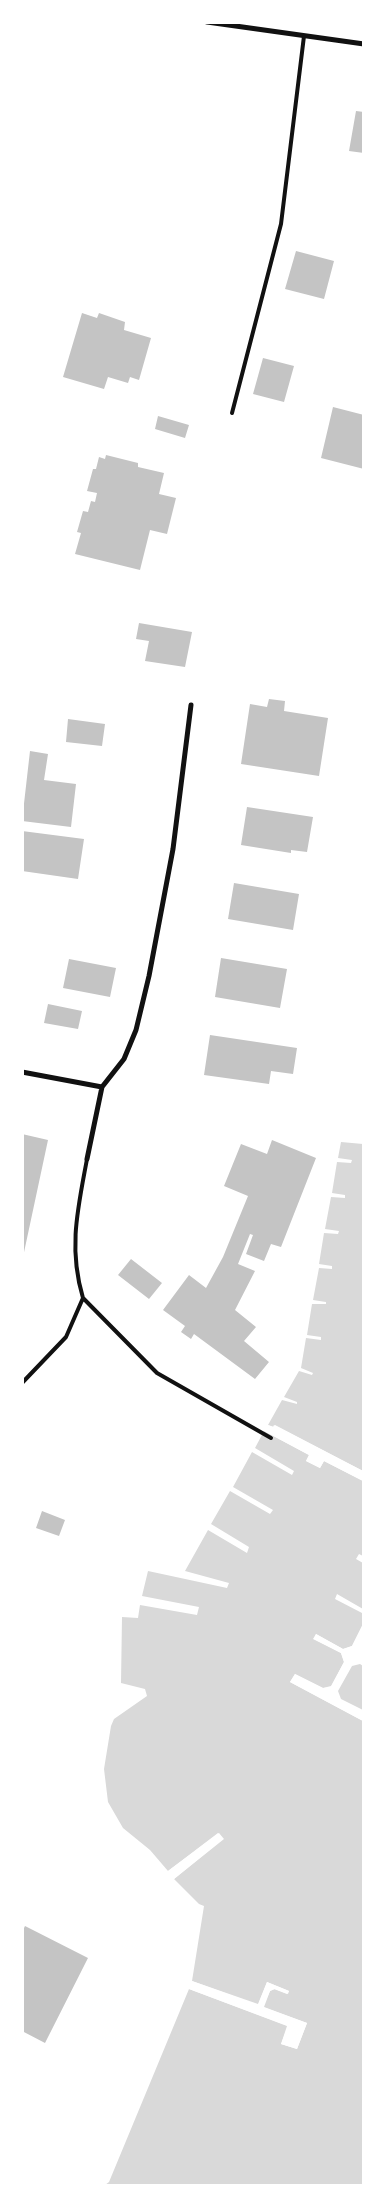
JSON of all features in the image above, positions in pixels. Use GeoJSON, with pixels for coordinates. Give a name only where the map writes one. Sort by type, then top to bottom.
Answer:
{"type":"FeatureCollection","features":[{"type":"Feature","properties":{"kind":"street"},"geometry":{"type":"LineString","coordinates":[[207,22],[364,44]]}},
{"type":"Feature","properties":{"kind":"street"},"geometry":{"type":"LineString","coordinates":[[87,1159],[102,1088],[124,1059],[136,1030],[149,976],[173,848],[191,705]]}},
{"type":"Feature","properties":{"kind":"street"},"geometry":{"type":"LineString","coordinates":[[22,1072],[102,1088]]}},
{"type":"Feature","properties":{"kind":"lane"},"geometry":{"type":"LineString","coordinates":[[232,413],[281,224],[304,36]]}},
{"type":"Feature","properties":{"kind":"lane"},"geometry":{"type":"LineString","coordinates":[[87,1159],[74,1239],[76,1274],[83,1298],[157,1373],[271,1438]]}},
{"type":"Feature","properties":{"kind":"lane"},"geometry":{"type":"LineString","coordinates":[[22,1383],[66,1337],[83,1298]]}},
{"type":"Feature","properties":{"kind":"shaded area"},"geometry":{"type":"Polygon","coordinates":[[[341,1142],[363,1144],[363,1471],[275,1425],[274,1427],[268,1425],[282,1400],[297,1404],[297,1402],[284,1397],[299,1371],[312,1375],[313,1373],[301,1368],[306,1338],[321,1340],[321,1337],[307,1335],[312,1304],[326,1304],[326,1302],[313,1300],[319,1268],[332,1269],[332,1266],[319,1264],[324,1233],[338,1234],[339,1231],[325,1229],[331,1197],[345,1198],[345,1195],[332,1193],[337,1162],[351,1163],[352,1160],[338,1158],[341,1142]]]}},
{"type":"Feature","properties":{"kind":"shaded area"},"geometry":{"type":"Polygon","coordinates":[[[264,1431],[309,1455],[306,1461],[320,1468],[324,1461],[363,1481],[363,1556],[359,1554],[356,1559],[363,1563],[363,1609],[337,1594],[335,1599],[362,1613],[363,1624],[352,1646],[343,1649],[316,1634],[314,1639],[341,1653],[344,1662],[331,1687],[323,1688],[295,1674],[290,1682],[363,1721],[363,2185],[105,2185],[109,2182],[189,1989],[288,2026],[281,2044],[297,2049],[307,2023],[263,2007],[270,1991],[274,1989],[287,1994],[289,1991],[267,1982],[258,2005],[192,1981],[204,1906],[199,1904],[174,1879],[223,1839],[218,1833],[168,1871],[150,1850],[123,1828],[108,1802],[104,1769],[111,1726],[114,1719],[147,1696],[145,1689],[121,1683],[122,1617],[138,1618],[140,1605],[197,1615],[199,1607],[142,1596],[148,1571],[227,1588],[229,1583],[185,1571],[208,1530],[247,1553],[249,1547],[211,1524],[230,1491],[270,1514],[273,1510],[233,1487],[252,1452],[292,1475],[294,1471],[255,1448],[264,1431]]]}},
{"type":"Feature","properties":{"kind":"shaded area"},"geometry":{"type":"Polygon","coordinates":[[[360,1664],[363,1666],[363,1710],[341,1699],[338,1691],[352,1666],[360,1664]]]}},
{"type":"Feature","properties":{"kind":"pier"},"geometry":{"type":"Polygon","coordinates":[[[268,1425],[273,1427],[274,1425],[364,1473],[276,1429],[273,1430],[266,1427],[268,1425]]]}},
{"type":"Feature","properties":{"kind":"pier"},"geometry":{"type":"Polygon","coordinates":[[[265,1429],[311,1453],[310,1460],[319,1464],[324,1459],[364,1479],[363,1481],[324,1461],[320,1468],[306,1461],[309,1455],[264,1431],[265,1429]]]}},
{"type":"Feature","properties":{"kind":"pier"},"geometry":{"type":"Polygon","coordinates":[[[363,1624],[364,1630],[354,1648],[343,1651],[346,1663],[332,1688],[322,1691],[296,1677],[294,1681],[364,1719],[363,1721],[290,1682],[295,1674],[323,1688],[331,1686],[344,1662],[341,1653],[313,1639],[316,1634],[343,1649],[352,1646],[363,1624]]]}},
{"type":"Feature","properties":{"kind":"pier"},"geometry":{"type":"Polygon","coordinates":[[[219,1833],[224,1839],[174,1879],[172,1877],[220,1839],[218,1836],[169,1873],[168,1871],[219,1833]]]}},
{"type":"Feature","properties":{"kind":"pier"},"geometry":{"type":"Polygon","coordinates":[[[192,1981],[258,2004],[267,1982],[289,1991],[288,1994],[275,1989],[270,1991],[264,2007],[307,2023],[297,2049],[281,2044],[287,2026],[189,1989],[190,1987],[289,2024],[290,2027],[284,2042],[296,2046],[303,2025],[261,2008],[268,1990],[272,1987],[268,1985],[258,2007],[191,1983],[192,1981]]]}},
{"type":"Feature","properties":{"kind":"building"},"geometry":{"type":"Polygon","coordinates":[[[356,111],[364,112],[364,153],[349,151],[356,111]]]}},
{"type":"Feature","properties":{"kind":"building"},"geometry":{"type":"Polygon","coordinates":[[[296,251],[334,261],[324,299],[285,289],[296,251]]]}},
{"type":"Feature","properties":{"kind":"building"},"geometry":{"type":"Polygon","coordinates":[[[82,313],[97,318],[99,313],[125,322],[124,330],[151,338],[139,380],[130,377],[128,383],[108,377],[104,389],[63,377],[82,313]]]}},
{"type":"Feature","properties":{"kind":"building"},"geometry":{"type":"Polygon","coordinates":[[[263,358],[294,366],[284,402],[253,394],[263,358]]]}},
{"type":"Feature","properties":{"kind":"building"},"geometry":{"type":"Polygon","coordinates":[[[333,407],[364,415],[364,469],[321,458],[333,407]]]}},
{"type":"Feature","properties":{"kind":"building"},"geometry":{"type":"Polygon","coordinates":[[[158,416],[189,425],[185,438],[155,429],[158,416]]]}},
{"type":"Feature","properties":{"kind":"building"},"geometry":{"type":"Polygon","coordinates":[[[106,455],[138,463],[138,467],[164,473],[159,494],[176,498],[167,534],[150,530],[140,570],[75,554],[81,533],[77,532],[83,511],[88,512],[91,501],[95,502],[97,493],[87,491],[93,469],[96,469],[99,457],[105,459],[106,455]]]}},
{"type":"Feature","properties":{"kind":"building"},"geometry":{"type":"Polygon","coordinates":[[[139,623],[192,632],[185,667],[145,661],[149,641],[136,639],[139,623]]]}},
{"type":"Feature","properties":{"kind":"building"},"geometry":{"type":"Polygon","coordinates":[[[269,699],[285,701],[284,711],[328,718],[319,776],[241,764],[250,704],[267,707],[269,699]]]}},
{"type":"Feature","properties":{"kind":"building"},"geometry":{"type":"Polygon","coordinates":[[[68,719],[105,724],[102,746],[66,742],[68,719]]]}},
{"type":"Feature","properties":{"kind":"building"},"geometry":{"type":"Polygon","coordinates":[[[30,751],[48,754],[44,780],[76,784],[71,827],[22,821],[30,751]]]}},
{"type":"Feature","properties":{"kind":"building"},"geometry":{"type":"Polygon","coordinates":[[[247,807],[313,817],[307,852],[291,850],[291,853],[241,845],[247,807]]]}},
{"type":"Feature","properties":{"kind":"building"},"geometry":{"type":"Polygon","coordinates":[[[22,831],[84,839],[78,879],[22,871],[22,831]]]}},
{"type":"Feature","properties":{"kind":"building"},"geometry":{"type":"Polygon","coordinates":[[[234,883],[299,894],[293,930],[228,919],[234,883]]]}},
{"type":"Feature","properties":{"kind":"building"},"geometry":{"type":"Polygon","coordinates":[[[221,958],[287,969],[280,1008],[215,997],[221,958]]]}},
{"type":"Feature","properties":{"kind":"building"},"geometry":{"type":"Polygon","coordinates":[[[69,959],[116,968],[110,997],[63,988],[69,959]]]}},
{"type":"Feature","properties":{"kind":"building"},"geometry":{"type":"Polygon","coordinates":[[[48,1004],[82,1011],[78,1029],[44,1023],[48,1004]]]}},
{"type":"Feature","properties":{"kind":"building"},"geometry":{"type":"Polygon","coordinates":[[[210,1035],[297,1048],[293,1074],[271,1071],[269,1084],[204,1075],[210,1035]]]}},
{"type":"Feature","properties":{"kind":"building"},"geometry":{"type":"Polygon","coordinates":[[[22,1134],[48,1140],[23,1257],[22,1256],[22,1134]]]}},
{"type":"Feature","properties":{"kind":"building"},"geometry":{"type":"Polygon","coordinates":[[[272,1140],[316,1158],[281,1247],[271,1244],[264,1261],[246,1254],[253,1235],[250,1234],[238,1264],[255,1271],[235,1310],[256,1327],[244,1341],[269,1362],[255,1379],[194,1334],[191,1339],[181,1332],[185,1326],[163,1310],[189,1275],[206,1288],[223,1257],[248,1196],[224,1186],[241,1144],[267,1154],[272,1140]]]}},
{"type":"Feature","properties":{"kind":"building"},"geometry":{"type":"Polygon","coordinates":[[[131,1259],[162,1283],[149,1299],[118,1275],[131,1259]]]}},
{"type":"Feature","properties":{"kind":"building"},"geometry":{"type":"Polygon","coordinates":[[[42,1511],[65,1520],[59,1536],[36,1528],[42,1511]]]}},
{"type":"Feature","properties":{"kind":"building"},"geometry":{"type":"Polygon","coordinates":[[[25,1926],[88,1958],[45,2043],[22,2031],[22,1932],[25,1926]]]}}]}
